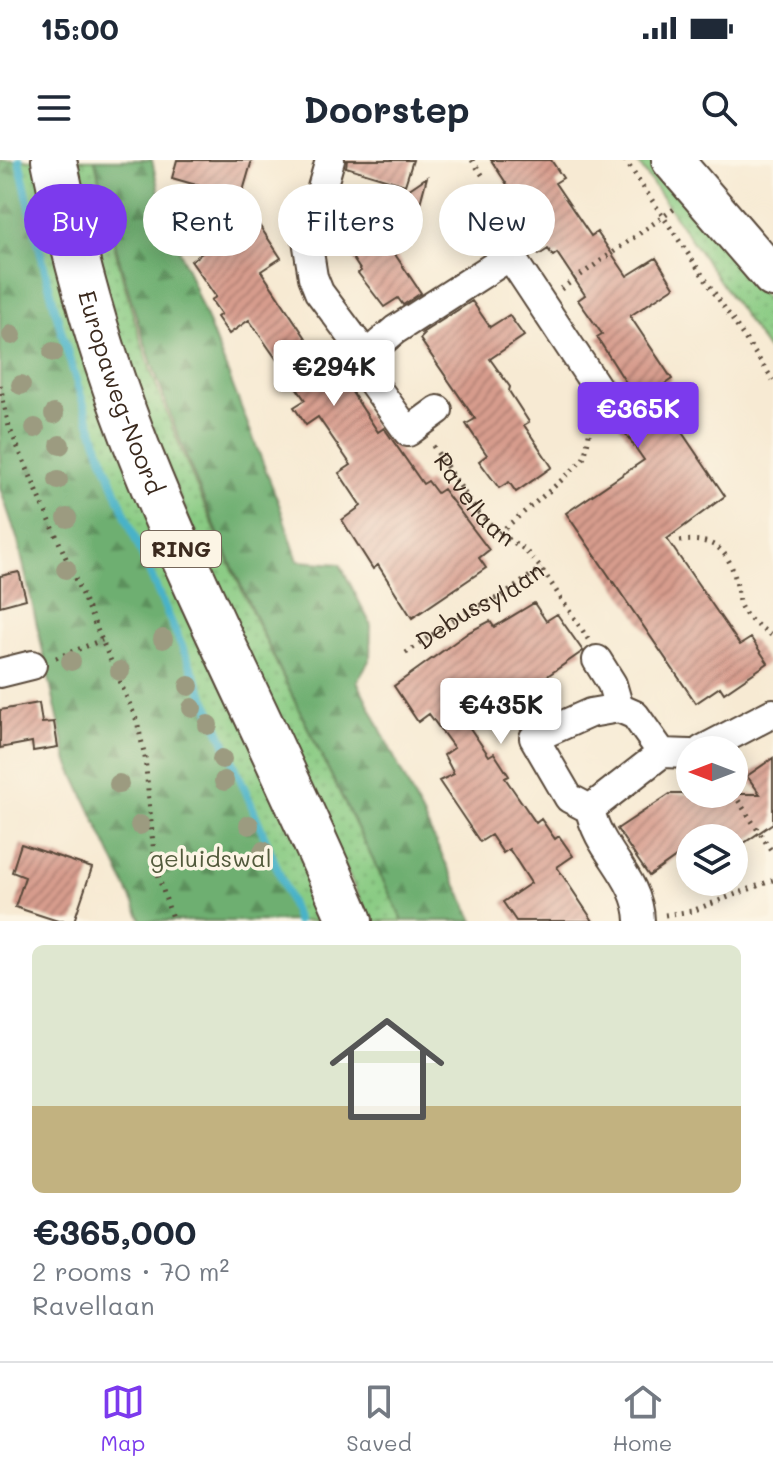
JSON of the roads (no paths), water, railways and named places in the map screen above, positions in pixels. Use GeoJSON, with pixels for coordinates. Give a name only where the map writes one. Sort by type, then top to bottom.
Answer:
{"type":"FeatureCollection","features":[{"type":"Feature","properties":{"kind":"main road","name":"Europaweg-Noord"},"geometry":{"type":"LineString","coordinates":[[54,160],[92,313],[131,431],[192,574],[350,921]]}},
{"type":"Feature","properties":{"kind":"street"},"geometry":{"type":"LineString","coordinates":[[330,160],[307,240],[309,265],[319,292],[366,355],[395,330],[510,256],[603,397]]}},
{"type":"Feature","properties":{"kind":"street"},"geometry":{"type":"LineString","coordinates":[[672,160],[773,277]]}},
{"type":"Feature","properties":{"kind":"street","name":"Ravellaan"},"geometry":{"type":"LineString","coordinates":[[366,355],[368,376],[408,432],[438,410]]}},
{"type":"Feature","properties":{"kind":"street"},"geometry":{"type":"LineString","coordinates":[[597,660],[612,684],[619,708]]}},
{"type":"Feature","properties":{"kind":"street"},"geometry":{"type":"LineString","coordinates":[[0,673],[32,665]]}},
{"type":"Feature","properties":{"kind":"street"},"geometry":{"type":"LineString","coordinates":[[619,708],[635,715],[676,753],[590,809],[569,798],[534,738],[590,713],[619,708]]}},
{"type":"Feature","properties":{"kind":"street"},"geometry":{"type":"LineString","coordinates":[[729,736],[773,713]]}},
{"type":"Feature","properties":{"kind":"street"},"geometry":{"type":"LineString","coordinates":[[590,809],[594,831],[639,901],[640,920]]}},
{"type":"Feature","properties":{"kind":"waterway"},"geometry":{"type":"LineString","coordinates":[[19,160],[56,313],[91,426],[152,578],[252,805],[297,921]]}},
{"type":"Feature","properties":{"kind":"park label","name":"geluidswal"},"geometry":{"type":"Point","coordinates":[211,859]}}]}
